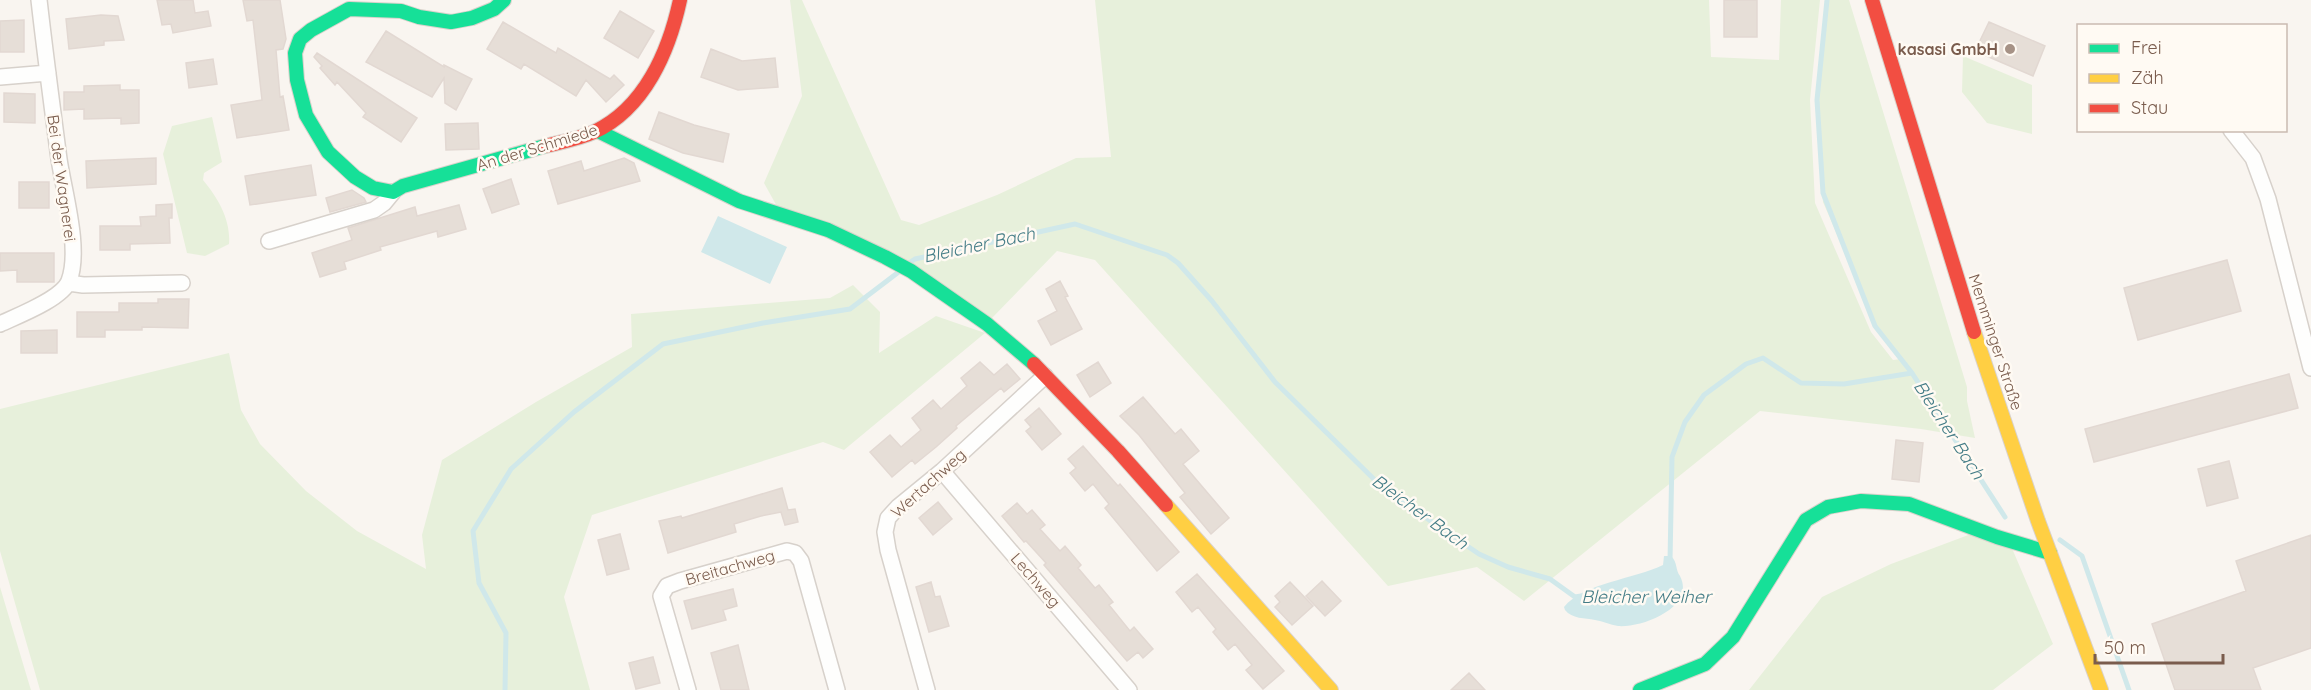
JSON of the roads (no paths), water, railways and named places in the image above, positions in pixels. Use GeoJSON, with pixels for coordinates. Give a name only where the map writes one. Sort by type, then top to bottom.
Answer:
{"type":"FeatureCollection","features":[{"type":"Feature","properties":{"kind":"street","name":"Bei der Wagnerei"},"geometry":{"type":"LineString","coordinates":[[39,0],[69,215],[72,261],[69,283]]}},
{"type":"Feature","properties":{"kind":"street"},"geometry":{"type":"LineString","coordinates":[[393,192],[373,188],[356,177],[328,152],[306,115],[300,92],[295,53],[300,39],[345,4],[401,11],[419,17],[451,22],[472,18],[494,9],[504,0]]}},
{"type":"Feature","properties":{"kind":"street","name":"An der Schmiede"},"geometry":{"type":"LineString","coordinates":[[269,241],[374,210],[403,186],[598,131],[626,112],[640,94],[676,25],[680,0]]}},
{"type":"Feature","properties":{"kind":"street","name":"Memminger Straße"},"geometry":{"type":"LineString","coordinates":[[1872,0],[1989,380],[2101,690]]}},
{"type":"Feature","properties":{"kind":"street"},"geometry":{"type":"LineString","coordinates":[[0,77],[48,74]]}},
{"type":"Feature","properties":{"kind":"street"},"geometry":{"type":"LineString","coordinates":[[598,131],[739,201],[828,230],[911,271],[987,324],[1046,376],[1119,451],[1331,690]]}},
{"type":"Feature","properties":{"kind":"street"},"geometry":{"type":"LineString","coordinates":[[2233,132],[2253,158],[2268,199],[2311,368]]}},
{"type":"Feature","properties":{"kind":"street"},"geometry":{"type":"LineString","coordinates":[[0,324],[44,303],[69,283],[83,285],[182,284]]}},
{"type":"Feature","properties":{"kind":"street","name":"Wertachweg"},"geometry":{"type":"LineString","coordinates":[[927,690],[888,550],[885,532],[888,519],[898,507],[942,471],[1046,376]]}},
{"type":"Feature","properties":{"kind":"street","name":"Lechweg"},"geometry":{"type":"LineString","coordinates":[[942,471],[1129,690]]}},
{"type":"Feature","properties":{"kind":"street"},"geometry":{"type":"LineString","coordinates":[[1640,690],[1705,664],[1733,637],[1806,520],[1828,507],[1861,501],[1909,504],[1997,537],[2050,553]]}},
{"type":"Feature","properties":{"kind":"street","name":"Breitachweg"},"geometry":{"type":"LineString","coordinates":[[687,690],[661,596],[667,586],[787,551],[795,553],[801,561],[837,690]]}},
{"type":"Feature","properties":{"kind":"water"},"geometry":{"type":"Polygon","coordinates":[[[718,216],[787,247],[770,284],[701,252],[718,216]]]}},
{"type":"Feature","properties":{"kind":"water","name":"Bleicher Weiher"},"geometry":{"type":"Polygon","coordinates":[[[1664,556],[1671,556],[1673,559],[1683,587],[1674,606],[1664,613],[1640,623],[1618,626],[1575,617],[1565,610],[1564,607],[1584,592],[1663,565],[1664,556]]]}},
{"type":"Feature","properties":{"kind":"waterway"},"geometry":{"type":"LineString","coordinates":[[1827,0],[1817,100],[1823,193],[1875,326],[1912,373]]}},
{"type":"Feature","properties":{"kind":"waterway","name":"Bleicher Bach"},"geometry":{"type":"LineString","coordinates":[[909,263],[915,259],[1075,224],[1167,255],[1178,263],[1212,301],[1275,382],[1384,489],[1479,554],[1508,567],[1550,579],[1575,597],[1581,596]]}},
{"type":"Feature","properties":{"kind":"waterway","name":"Bleicher Bach"},"geometry":{"type":"LineString","coordinates":[[505,690],[506,633],[479,583],[473,531],[511,469],[574,412],[663,344],[763,323],[850,309],[900,271]]}},
{"type":"Feature","properties":{"kind":"waterway","name":"Bleicher Bach"},"geometry":{"type":"LineString","coordinates":[[1670,561],[1672,457],[1685,422],[1704,395],[1746,364],[1763,358],[1801,383],[1844,384],[1912,373],[2005,517]]}},
{"type":"Feature","properties":{"kind":"waterway","name":"Bleicher Bach"},"geometry":{"type":"LineString","coordinates":[[2060,540],[2082,556],[2129,690]]}},
{"type":"Feature","properties":{"kind":"place","name":"kasasi GmbH"},"geometry":{"type":"Point","coordinates":[2010,49]}}]}
